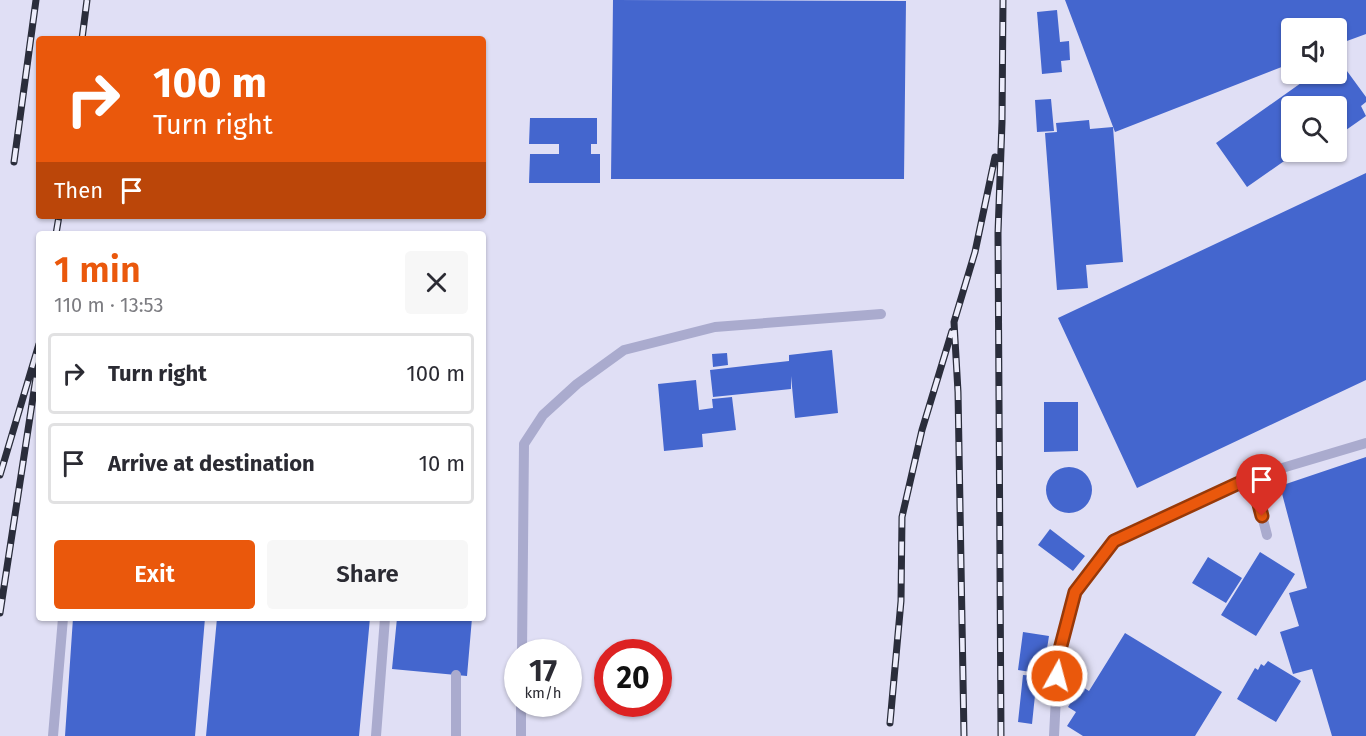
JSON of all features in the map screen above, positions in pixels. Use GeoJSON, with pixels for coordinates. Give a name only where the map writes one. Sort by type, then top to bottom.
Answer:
{"type":"FeatureCollection","features":[{"type":"Feature","properties":{"kind":"lane"},"geometry":{"type":"LineString","coordinates":[[522,639],[524,444],[543,415],[577,384],[624,350],[716,327],[881,314]]}},
{"type":"Feature","properties":{"kind":"lane"},"geometry":{"type":"LineString","coordinates":[[1054,736],[1058,657],[1075,592],[1114,541],[1252,477],[1366,443]]}},
{"type":"Feature","properties":{"kind":"lane"},"geometry":{"type":"LineString","coordinates":[[1252,477],[1267,535]]}},
{"type":"Feature","properties":{"kind":"lane"},"geometry":{"type":"LineString","coordinates":[[53,736],[63,621]]}},
{"type":"Feature","properties":{"kind":"lane"},"geometry":{"type":"LineString","coordinates":[[376,736],[386,621]]}},
{"type":"Feature","properties":{"kind":"lane"},"geometry":{"type":"LineString","coordinates":[[456,675],[456,736]]}},
{"type":"Feature","properties":{"kind":"lane"},"geometry":{"type":"LineString","coordinates":[[521,717],[521,736]]}},
{"type":"Feature","properties":{"kind":"building"},"geometry":{"type":"Polygon","coordinates":[[[613,0],[906,1],[904,179],[611,179],[613,0]]]}},
{"type":"Feature","properties":{"kind":"building"},"geometry":{"type":"Polygon","coordinates":[[[1065,0],[1366,0],[1366,34],[1347,41],[1347,18],[1281,18],[1281,67],[1115,132],[1065,0]]]}},
{"type":"Feature","properties":{"kind":"building"},"geometry":{"type":"Polygon","coordinates":[[[1057,10],[1060,42],[1069,41],[1070,60],[1061,61],[1062,72],[1042,74],[1037,12],[1057,10]]]}},
{"type":"Feature","properties":{"kind":"building"},"geometry":{"type":"Polygon","coordinates":[[[1347,71],[1366,97],[1366,102],[1361,106],[1366,116],[1347,129],[1347,96],[1283,96],[1300,84],[1347,84],[1347,71]]]}},
{"type":"Feature","properties":{"kind":"building"},"geometry":{"type":"Polygon","coordinates":[[[1281,97],[1283,162],[1247,187],[1216,143],[1281,97]]]}},
{"type":"Feature","properties":{"kind":"building"},"geometry":{"type":"Polygon","coordinates":[[[1051,99],[1054,131],[1037,132],[1035,100],[1051,99]]]}},
{"type":"Feature","properties":{"kind":"building"},"geometry":{"type":"Polygon","coordinates":[[[530,118],[597,118],[597,144],[591,144],[591,154],[600,154],[600,183],[529,183],[530,154],[559,154],[559,144],[529,144],[530,118]]]}},
{"type":"Feature","properties":{"kind":"building"},"geometry":{"type":"Polygon","coordinates":[[[1089,120],[1090,129],[1113,127],[1123,262],[1086,265],[1088,288],[1057,290],[1045,133],[1057,132],[1056,123],[1089,120]]]}},
{"type":"Feature","properties":{"kind":"building"},"geometry":{"type":"Polygon","coordinates":[[[1366,173],[1366,380],[1137,488],[1058,318],[1366,173]]]}},
{"type":"Feature","properties":{"kind":"building"},"geometry":{"type":"Polygon","coordinates":[[[832,350],[838,413],[795,418],[791,376],[791,389],[713,397],[710,370],[789,361],[789,355],[832,350]]]}},
{"type":"Feature","properties":{"kind":"building"},"geometry":{"type":"Polygon","coordinates":[[[727,353],[728,365],[713,367],[712,354],[727,353]]]}},
{"type":"Feature","properties":{"kind":"building"},"geometry":{"type":"Polygon","coordinates":[[[696,380],[699,410],[713,408],[712,399],[732,397],[736,430],[702,434],[703,447],[664,451],[658,384],[696,380]]]}},
{"type":"Feature","properties":{"kind":"building"},"geometry":{"type":"Polygon","coordinates":[[[1044,402],[1078,402],[1078,451],[1044,452],[1044,402]]]}},
{"type":"Feature","properties":{"kind":"building"},"geometry":{"type":"Polygon","coordinates":[[[1366,457],[1366,736],[1332,736],[1312,669],[1293,674],[1280,632],[1299,626],[1289,593],[1307,588],[1280,486],[1366,457]]]}},
{"type":"Feature","properties":{"kind":"building"},"geometry":{"type":"Polygon","coordinates":[[[1074,467],[1086,473],[1091,481],[1091,499],[1086,507],[1078,512],[1064,513],[1056,510],[1049,503],[1046,485],[1049,477],[1056,470],[1074,467]]]}},
{"type":"Feature","properties":{"kind":"building"},"geometry":{"type":"Polygon","coordinates":[[[1050,529],[1085,556],[1073,571],[1038,545],[1050,529]]]}},
{"type":"Feature","properties":{"kind":"building"},"geometry":{"type":"Polygon","coordinates":[[[1260,552],[1295,574],[1256,636],[1221,615],[1260,552]]]}},
{"type":"Feature","properties":{"kind":"building"},"geometry":{"type":"Polygon","coordinates":[[[1208,557],[1242,578],[1226,603],[1192,583],[1208,557]]]}},
{"type":"Feature","properties":{"kind":"building"},"geometry":{"type":"Polygon","coordinates":[[[73,621],[205,621],[195,736],[65,736],[73,621]]]}},
{"type":"Feature","properties":{"kind":"building"},"geometry":{"type":"Polygon","coordinates":[[[217,621],[370,621],[359,736],[206,736],[217,621]]]}},
{"type":"Feature","properties":{"kind":"building"},"geometry":{"type":"Polygon","coordinates":[[[397,621],[472,621],[467,676],[392,669],[397,621]]]}},
{"type":"Feature","properties":{"kind":"building"},"geometry":{"type":"Polygon","coordinates":[[[1023,632],[1049,636],[1043,674],[1018,670],[1023,632]]]}},
{"type":"Feature","properties":{"kind":"building"},"geometry":{"type":"Polygon","coordinates":[[[1125,633],[1222,692],[1195,736],[1083,736],[1067,726],[1076,712],[1068,707],[1081,686],[1089,691],[1125,633]]]}},
{"type":"Feature","properties":{"kind":"building"},"geometry":{"type":"Polygon","coordinates":[[[1268,661],[1301,681],[1276,722],[1237,699],[1255,668],[1258,670],[1261,664],[1264,666],[1268,661]]]}},
{"type":"Feature","properties":{"kind":"building"},"geometry":{"type":"Polygon","coordinates":[[[1023,675],[1037,676],[1032,724],[1018,722],[1023,675]]]}},
{"type":"Feature","properties":{"kind":"railway"},"geometry":{"type":"LineString","coordinates":[[14,162],[36,0]]}},
{"type":"Feature","properties":{"kind":"railway"},"geometry":{"type":"LineString","coordinates":[[82,36],[87,0]]}},
{"type":"Feature","properties":{"kind":"railway"},"geometry":{"type":"LineString","coordinates":[[1001,736],[998,233],[1003,0]]}},
{"type":"Feature","properties":{"kind":"railway"},"geometry":{"type":"LineString","coordinates":[[964,736],[958,392],[954,322],[975,252],[995,157]]}},
{"type":"Feature","properties":{"kind":"railway"},"geometry":{"type":"LineString","coordinates":[[56,231],[58,219]]}},
{"type":"Feature","properties":{"kind":"railway"},"geometry":{"type":"LineString","coordinates":[[890,723],[901,601],[902,517],[922,430],[952,331]]}},
{"type":"Feature","properties":{"kind":"railway"},"geometry":{"type":"LineString","coordinates":[[0,475],[36,354]]}},
{"type":"Feature","properties":{"kind":"railway"},"geometry":{"type":"LineString","coordinates":[[0,613],[36,378]]}},
{"type":"Feature","properties":{"kind":"route"},"geometry":{"type":"LineString","coordinates":[[1057,676],[1058,657],[1075,592],[1114,541],[1252,477],[1262,516]]}}]}
